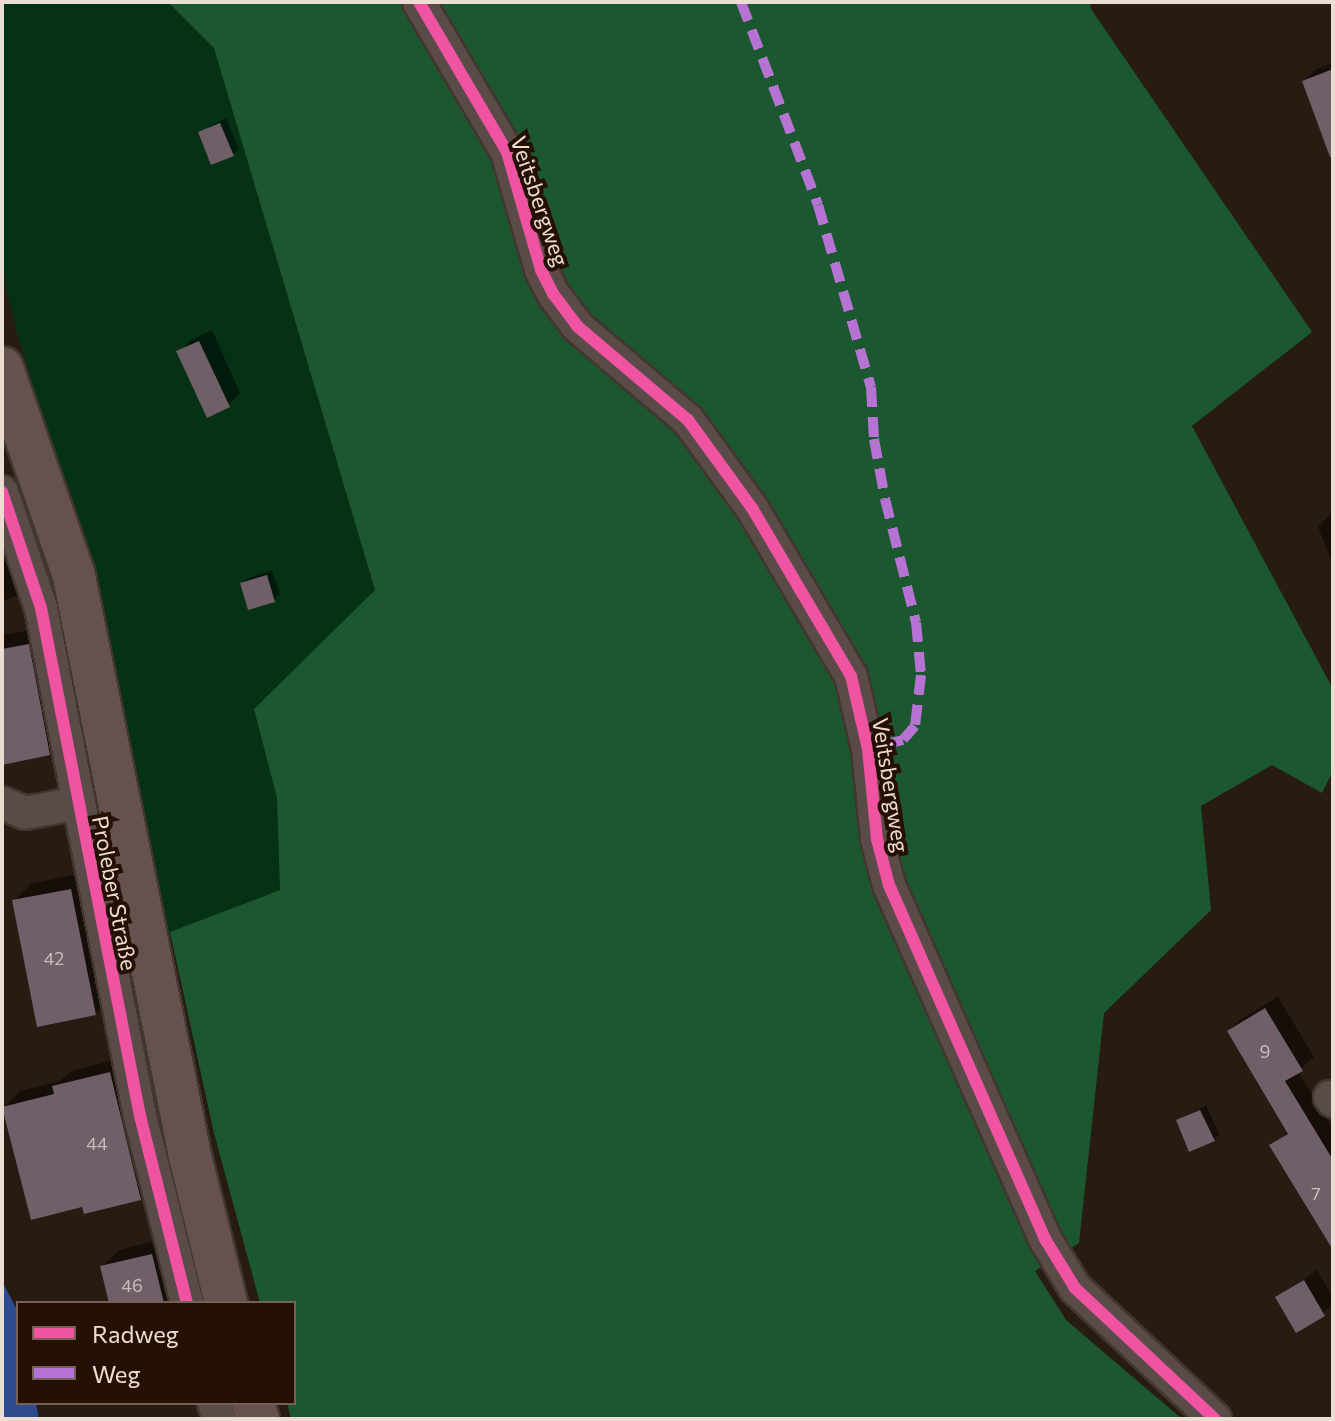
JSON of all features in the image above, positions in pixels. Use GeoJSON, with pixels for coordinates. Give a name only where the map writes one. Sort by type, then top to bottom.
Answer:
{"type":"FeatureCollection","features":[{"type":"Feature","properties":{"kind":"main road","name":"Proleber Straße"},"geometry":{"type":"LineString","coordinates":[[2,368],[74,576],[190,1156],[226,1301]]}},
{"type":"Feature","properties":{"kind":"street","name":"Veitsbergweg"},"geometry":{"type":"LineString","coordinates":[[419,2],[507,152],[541,270],[554,295],[586,335],[688,420],[752,508],[851,676],[868,749],[877,839],[889,885],[1045,1239],[1075,1288],[1215,1419]]}},
{"type":"Feature","properties":{"kind":"street","name":"Proleber Straße"},"geometry":{"type":"LineString","coordinates":[[2,492],[41,608],[140,1116],[186,1301]]}},
{"type":"Feature","properties":{"kind":"street"},"geometry":{"type":"LineString","coordinates":[[2,803],[25,813],[78,803]]}},
{"type":"Feature","properties":{"kind":"green space"},"geometry":{"type":"Polygon","coordinates":[[[2,2],[168,2],[214,48],[375,591],[254,709],[277,798],[280,890],[165,934],[94,579],[75,506],[43,420],[2,270],[2,2]]]}},
{"type":"Feature","properties":{"kind":"green space"},"geometry":{"type":"Polygon","coordinates":[[[168,2],[1090,2],[1091,9],[1312,332],[1192,426],[1333,689],[1333,771],[1322,793],[1272,765],[1201,806],[1211,910],[1104,1013],[1079,1243],[1035,1271],[1066,1320],[1182,1419],[291,1419],[288,1405],[296,1405],[296,1301],[259,1301],[214,1133],[170,932],[280,890],[277,798],[254,709],[375,590],[214,48],[168,2]]]}},
{"type":"Feature","properties":{"kind":"water"},"geometry":{"type":"Polygon","coordinates":[[[2,1281],[16,1308],[16,1405],[36,1405],[39,1419],[2,1419],[2,1281]]]}},
{"type":"Feature","properties":{"kind":"building"},"geometry":{"type":"Polygon","coordinates":[[[1333,69],[1333,157],[1330,157],[1302,81],[1333,69]]]}},
{"type":"Feature","properties":{"kind":"building"},"geometry":{"type":"Polygon","coordinates":[[[220,123],[234,156],[211,165],[198,132],[220,123]]]}},
{"type":"Feature","properties":{"kind":"building"},"geometry":{"type":"Polygon","coordinates":[[[199,341],[230,407],[207,418],[176,351],[199,341]]]}},
{"type":"Feature","properties":{"kind":"building"},"geometry":{"type":"Polygon","coordinates":[[[267,575],[275,602],[248,610],[240,583],[267,575]]]}},
{"type":"Feature","properties":{"kind":"building"},"geometry":{"type":"Polygon","coordinates":[[[29,644],[50,755],[2,765],[2,649],[29,644]]]}},
{"type":"Feature","properties":{"kind":"building"},"geometry":{"type":"Polygon","coordinates":[[[71,889],[96,1015],[37,1027],[12,900],[71,889]]]}},
{"type":"Feature","properties":{"kind":"building"},"geometry":{"type":"Polygon","coordinates":[[[1265,1008],[1303,1071],[1285,1081],[1333,1160],[1333,1250],[1269,1145],[1288,1134],[1227,1031],[1265,1008]]]}},
{"type":"Feature","properties":{"kind":"building"},"geometry":{"type":"Polygon","coordinates":[[[110,1072],[141,1200],[84,1214],[82,1207],[31,1220],[2,1107],[54,1094],[52,1086],[110,1072]]]}},
{"type":"Feature","properties":{"kind":"building"},"geometry":{"type":"Polygon","coordinates":[[[1200,1110],[1215,1141],[1189,1152],[1176,1120],[1200,1110]]]}},
{"type":"Feature","properties":{"kind":"building"},"geometry":{"type":"Polygon","coordinates":[[[152,1254],[164,1301],[109,1301],[100,1266],[152,1254]]]}},
{"type":"Feature","properties":{"kind":"building"},"geometry":{"type":"Polygon","coordinates":[[[1304,1280],[1325,1316],[1296,1333],[1275,1297],[1304,1280]]]}},
{"type":"Feature","properties":{"kind":"marked path"},"geometry":{"type":"LineString","coordinates":[[741,2],[818,205],[871,387],[874,439],[885,499],[916,622],[921,675],[915,726],[903,740],[868,749]]}},
{"type":"Feature","properties":{"kind":"cycle path"},"geometry":{"type":"LineString","coordinates":[[419,2],[507,152],[541,270],[554,295],[577,326],[688,420],[752,508],[851,676],[868,749],[877,839],[889,885],[1045,1239],[1075,1288],[1215,1419]]}},
{"type":"Feature","properties":{"kind":"cycle path"},"geometry":{"type":"LineString","coordinates":[[2,492],[41,608],[140,1116],[186,1301]]}}]}
